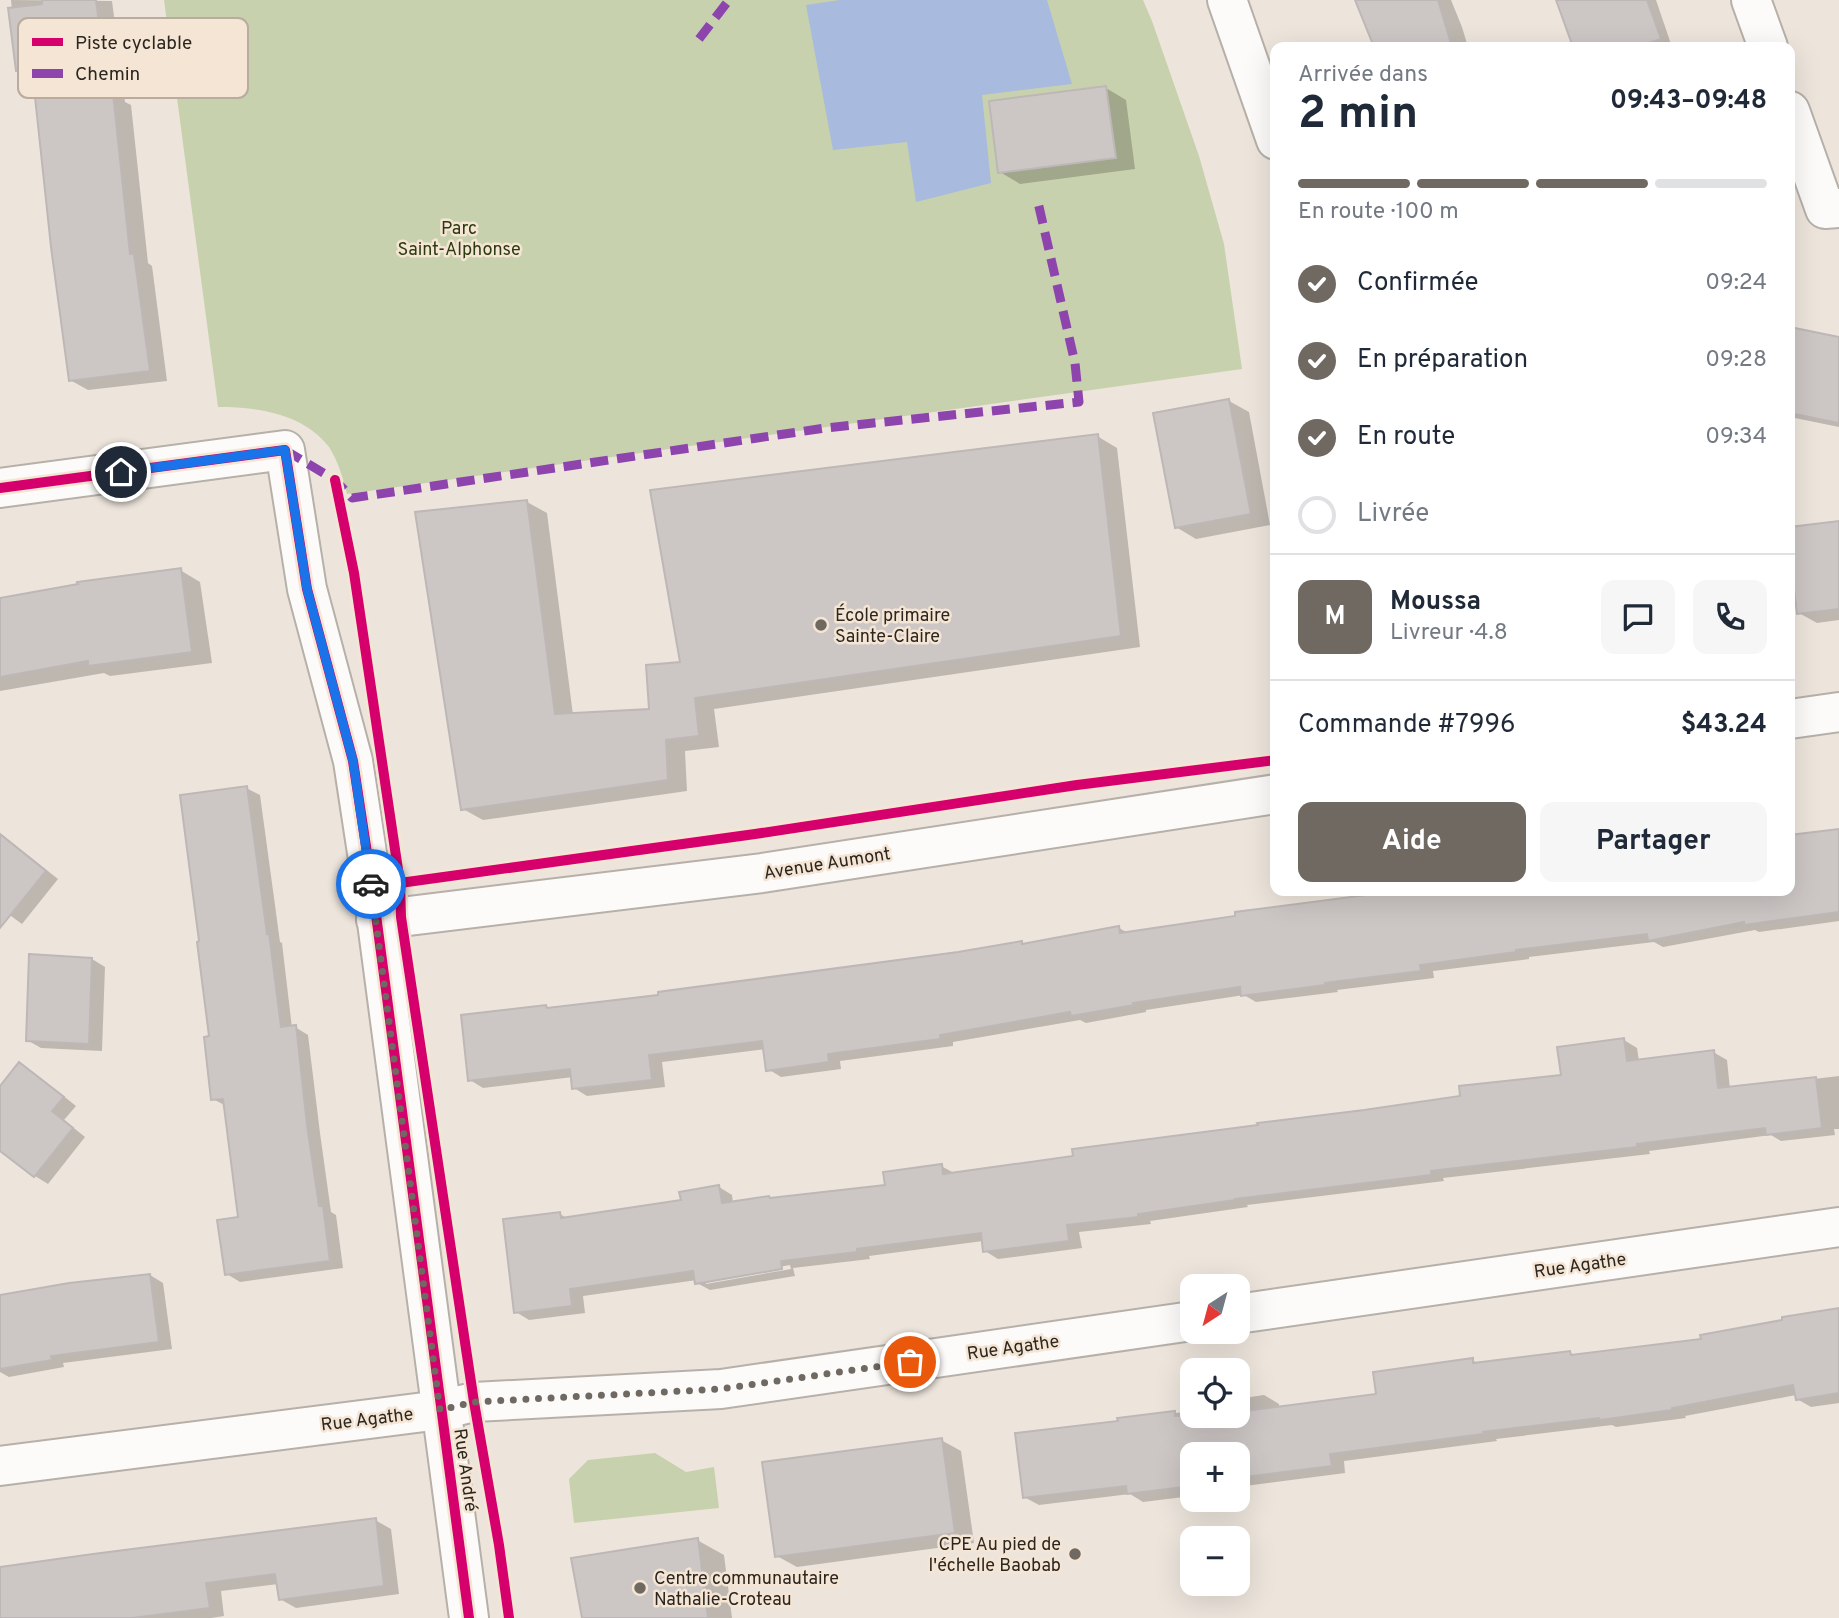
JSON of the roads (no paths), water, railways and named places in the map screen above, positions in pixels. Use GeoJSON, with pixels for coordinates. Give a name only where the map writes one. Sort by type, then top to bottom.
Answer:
{"type":"FeatureCollection","features":[{"type":"Feature","properties":{"kind":"street"},"geometry":{"type":"LineString","coordinates":[[1227,0],[1270,123]]}},
{"type":"Feature","properties":{"kind":"street"},"geometry":{"type":"LineString","coordinates":[[1751,0],[1766,42]]}},
{"type":"Feature","properties":{"kind":"street"},"geometry":{"type":"LineString","coordinates":[[1795,125],[1825,209],[1839,208]]}},
{"type":"Feature","properties":{"kind":"street","name":"Rue André"},"geometry":{"type":"LineString","coordinates":[[0,488],[285,450],[307,589],[353,761],[469,1618]]}},
{"type":"Feature","properties":{"kind":"street"},"geometry":{"type":"LineString","coordinates":[[1795,718],[1839,712]]}},
{"type":"Feature","properties":{"kind":"street","name":"Avenue Aumont"},"geometry":{"type":"LineString","coordinates":[[376,920],[762,873],[1270,795]]}},
{"type":"Feature","properties":{"kind":"street","name":"Rue Agathe"},"geometry":{"type":"LineString","coordinates":[[1250,1312],[1839,1227]]}},
{"type":"Feature","properties":{"kind":"street","name":"Rue Agathe"},"geometry":{"type":"LineString","coordinates":[[0,1466],[440,1410],[474,1402],[721,1389],[1180,1323]]}},
{"type":"Feature","properties":{"kind":"water"},"geometry":{"type":"Polygon","coordinates":[[[840,0],[1047,0],[1072,84],[982,95],[991,183],[916,202],[907,142],[833,150],[806,5],[840,0]]]}},
{"type":"Feature","properties":{"kind":"place","name":"École primaire Sainte-Claire"},"geometry":{"type":"Point","coordinates":[821,625]}},
{"type":"Feature","properties":{"kind":"place","name":"CPE Au pied de l'échelle Baobab"},"geometry":{"type":"Point","coordinates":[1075,1554]}},
{"type":"Feature","properties":{"kind":"place","name":"Centre communautaire Nathalie-Croteau"},"geometry":{"type":"Point","coordinates":[640,1588]}},
{"type":"Feature","properties":{"kind":"park label","name":"Parc Saint-Alphonse"},"geometry":{"type":"Point","coordinates":[459,238]}}]}
